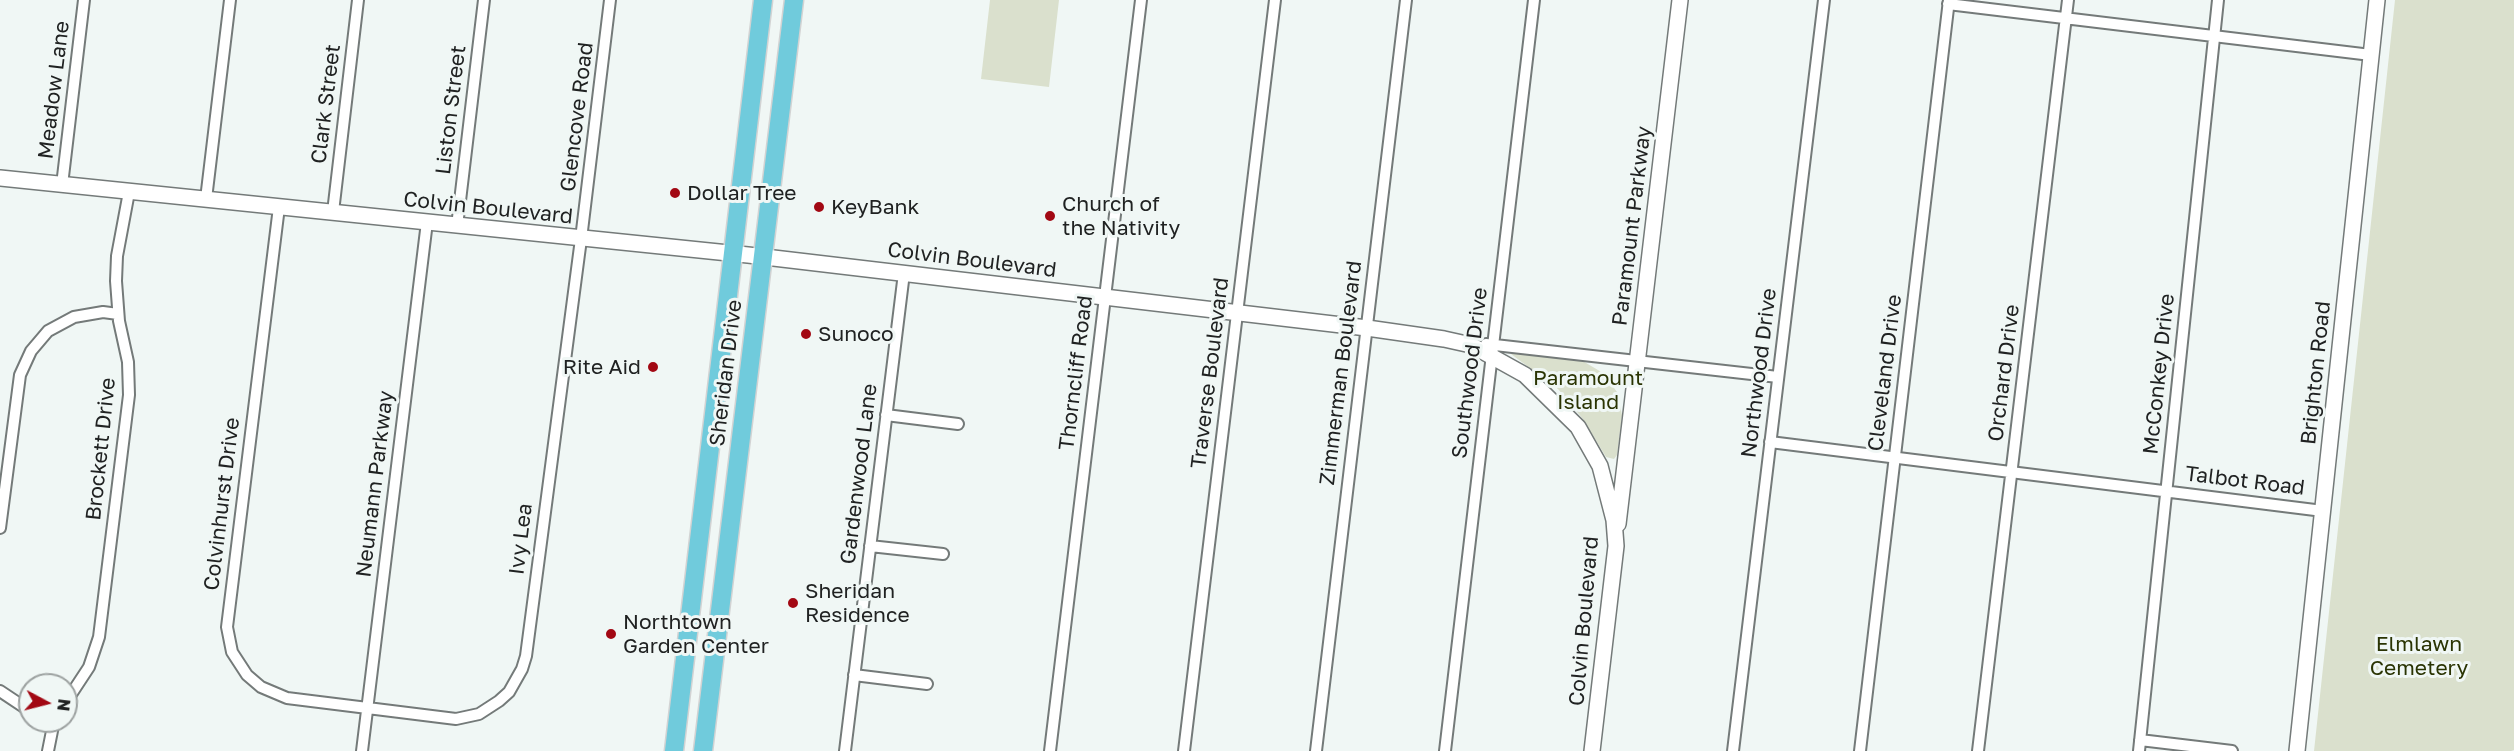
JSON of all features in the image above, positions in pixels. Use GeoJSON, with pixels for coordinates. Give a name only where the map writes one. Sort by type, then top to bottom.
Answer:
{"type":"FeatureCollection","features":[{"type":"Feature","properties":{"kind":"main road","name":"Sheridan Drive"},"geometry":{"type":"LineString","coordinates":[[674,751],[763,0]]}},
{"type":"Feature","properties":{"kind":"main road","name":"Sheridan Drive"},"geometry":{"type":"LineString","coordinates":[[703,751],[794,0]]}},
{"type":"Feature","properties":{"kind":"main road"},"geometry":{"type":"LineString","coordinates":[[693,577],[724,581]]}},
{"type":"Feature","properties":{"kind":"street","name":"Meadow Lane"},"geometry":{"type":"LineString","coordinates":[[62,185],[84,0]]}},
{"type":"Feature","properties":{"kind":"street"},"geometry":{"type":"LineString","coordinates":[[206,199],[230,0]]}},
{"type":"Feature","properties":{"kind":"street","name":"Clark Street"},"geometry":{"type":"LineString","coordinates":[[333,212],[358,0]]}},
{"type":"Feature","properties":{"kind":"street","name":"Liston Street"},"geometry":{"type":"LineString","coordinates":[[457,226],[484,0]]}},
{"type":"Feature","properties":{"kind":"street","name":"Glencove Road"},"geometry":{"type":"LineString","coordinates":[[582,239],[610,0]]}},
{"type":"Feature","properties":{"kind":"street","name":"Thorncliff Road"},"geometry":{"type":"LineString","coordinates":[[1050,751],[1141,0]]}},
{"type":"Feature","properties":{"kind":"street","name":"Traverse Boulevard"},"geometry":{"type":"LineString","coordinates":[[1184,751],[1275,0]]}},
{"type":"Feature","properties":{"kind":"street","name":"Zimmerman Boulevard"},"geometry":{"type":"LineString","coordinates":[[1316,751],[1406,0]]}},
{"type":"Feature","properties":{"kind":"street","name":"Southwood Drive"},"geometry":{"type":"LineString","coordinates":[[1445,751],[1534,0]]}},
{"type":"Feature","properties":{"kind":"street","name":"Paramount Parkway"},"geometry":{"type":"LineString","coordinates":[[1616,547],[1680,0]]}},
{"type":"Feature","properties":{"kind":"street","name":"Northwood Drive"},"geometry":{"type":"LineString","coordinates":[[1733,751],[1824,0]]}},
{"type":"Feature","properties":{"kind":"street","name":"Orchard Drive"},"geometry":{"type":"LineString","coordinates":[[1978,751],[2068,0]]}},
{"type":"Feature","properties":{"kind":"street","name":"McConkey Drive"},"geometry":{"type":"LineString","coordinates":[[2140,746],[2218,0]]}},
{"type":"Feature","properties":{"kind":"street","name":"Brighton Road"},"geometry":{"type":"LineString","coordinates":[[2297,751],[2377,0]]}},
{"type":"Feature","properties":{"kind":"street"},"geometry":{"type":"LineString","coordinates":[[1948,2],[2371,55]]}},
{"type":"Feature","properties":{"kind":"street","name":"Cleveland Drive"},"geometry":{"type":"LineString","coordinates":[[1860,751],[1948,2]]}},
{"type":"Feature","properties":{"kind":"street","name":"Colvin Boulevard"},"geometry":{"type":"LineString","coordinates":[[0,178],[732,253],[1366,328],[1444,339],[1492,349],[1525,375],[1578,427],[1600,466],[1614,520],[1616,547],[1592,751]]}},
{"type":"Feature","properties":{"kind":"street","name":"Brockett Drive"},"geometry":{"type":"LineString","coordinates":[[78,684],[89,667],[99,636],[129,395],[128,362],[118,314],[117,256],[129,192]]}},
{"type":"Feature","properties":{"kind":"street","name":"Colvinhurst Drive"},"geometry":{"type":"LineString","coordinates":[[279,207],[227,627],[228,639],[239,665],[247,675],[274,694],[287,698],[368,708]]}},
{"type":"Feature","properties":{"kind":"street","name":"Neumann Parkway"},"geometry":{"type":"LineString","coordinates":[[362,751],[427,222]]}},
{"type":"Feature","properties":{"kind":"street","name":"Ivy Lea"},"geometry":{"type":"LineString","coordinates":[[368,708],[456,719],[468,718],[499,701],[513,686],[522,669],[582,239]]}},
{"type":"Feature","properties":{"kind":"street","name":"Gardenwood Lane"},"geometry":{"type":"LineString","coordinates":[[845,751],[904,273]]}},
{"type":"Feature","properties":{"kind":"street"},"geometry":{"type":"LineString","coordinates":[[0,528],[20,375],[31,351],[48,331],[74,317],[88,314],[118,314]]}},
{"type":"Feature","properties":{"kind":"street"},"geometry":{"type":"LineString","coordinates":[[1492,349],[1637,360],[1778,377]]}},
{"type":"Feature","properties":{"kind":"street"},"geometry":{"type":"LineString","coordinates":[[886,415],[958,424]]}},
{"type":"Feature","properties":{"kind":"street","name":"Talbot Road"},"geometry":{"type":"LineString","coordinates":[[1770,442],[2323,511]]}},
{"type":"Feature","properties":{"kind":"street"},"geometry":{"type":"LineString","coordinates":[[1600,466],[1614,467],[1622,464],[1626,457]]}},
{"type":"Feature","properties":{"kind":"street"},"geometry":{"type":"LineString","coordinates":[[870,546],[943,554]]}},
{"type":"Feature","properties":{"kind":"street"},"geometry":{"type":"LineString","coordinates":[[854,675],[927,684]]}},
{"type":"Feature","properties":{"kind":"street"},"geometry":{"type":"LineString","coordinates":[[0,691],[18,703]]}},
{"type":"Feature","properties":{"kind":"street"},"geometry":{"type":"LineString","coordinates":[[48,751],[49,733]]}},
{"type":"Feature","properties":{"kind":"street"},"geometry":{"type":"LineString","coordinates":[[2140,746],[2232,751]]}},
{"type":"Feature","properties":{"kind":"green space"},"geometry":{"type":"Polygon","coordinates":[[[990,0],[1059,0],[1049,87],[981,79],[990,0]]]}},
{"type":"Feature","properties":{"kind":"green space","name":"Elmlawn Cemetery"},"geometry":{"type":"Polygon","coordinates":[[[2395,0],[2514,0],[2514,750],[2511,751],[2314,751],[2395,0]]]}},
{"type":"Feature","properties":{"kind":"green space","name":"Paramount Island"},"geometry":{"type":"Polygon","coordinates":[[[1512,352],[1581,360],[1603,373],[1617,392],[1622,415],[1617,455],[1614,459],[1606,457],[1583,419],[1558,389],[1511,354],[1512,352]]]}},
{"type":"Feature","properties":{"kind":"place","name":"Dollar Tree"},"geometry":{"type":"Point","coordinates":[675,193]}},
{"type":"Feature","properties":{"kind":"place","name":"KeyBank"},"geometry":{"type":"Point","coordinates":[819,207]}},
{"type":"Feature","properties":{"kind":"place","name":"Church of the Nativity"},"geometry":{"type":"Point","coordinates":[1050,216]}},
{"type":"Feature","properties":{"kind":"place","name":"Sunoco"},"geometry":{"type":"Point","coordinates":[806,334]}},
{"type":"Feature","properties":{"kind":"place","name":"Rite Aid"},"geometry":{"type":"Point","coordinates":[653,367]}},
{"type":"Feature","properties":{"kind":"place","name":"Sheridan Residence"},"geometry":{"type":"Point","coordinates":[793,603]}},
{"type":"Feature","properties":{"kind":"place","name":"Northtown Garden Center"},"geometry":{"type":"Point","coordinates":[611,634]}}]}
